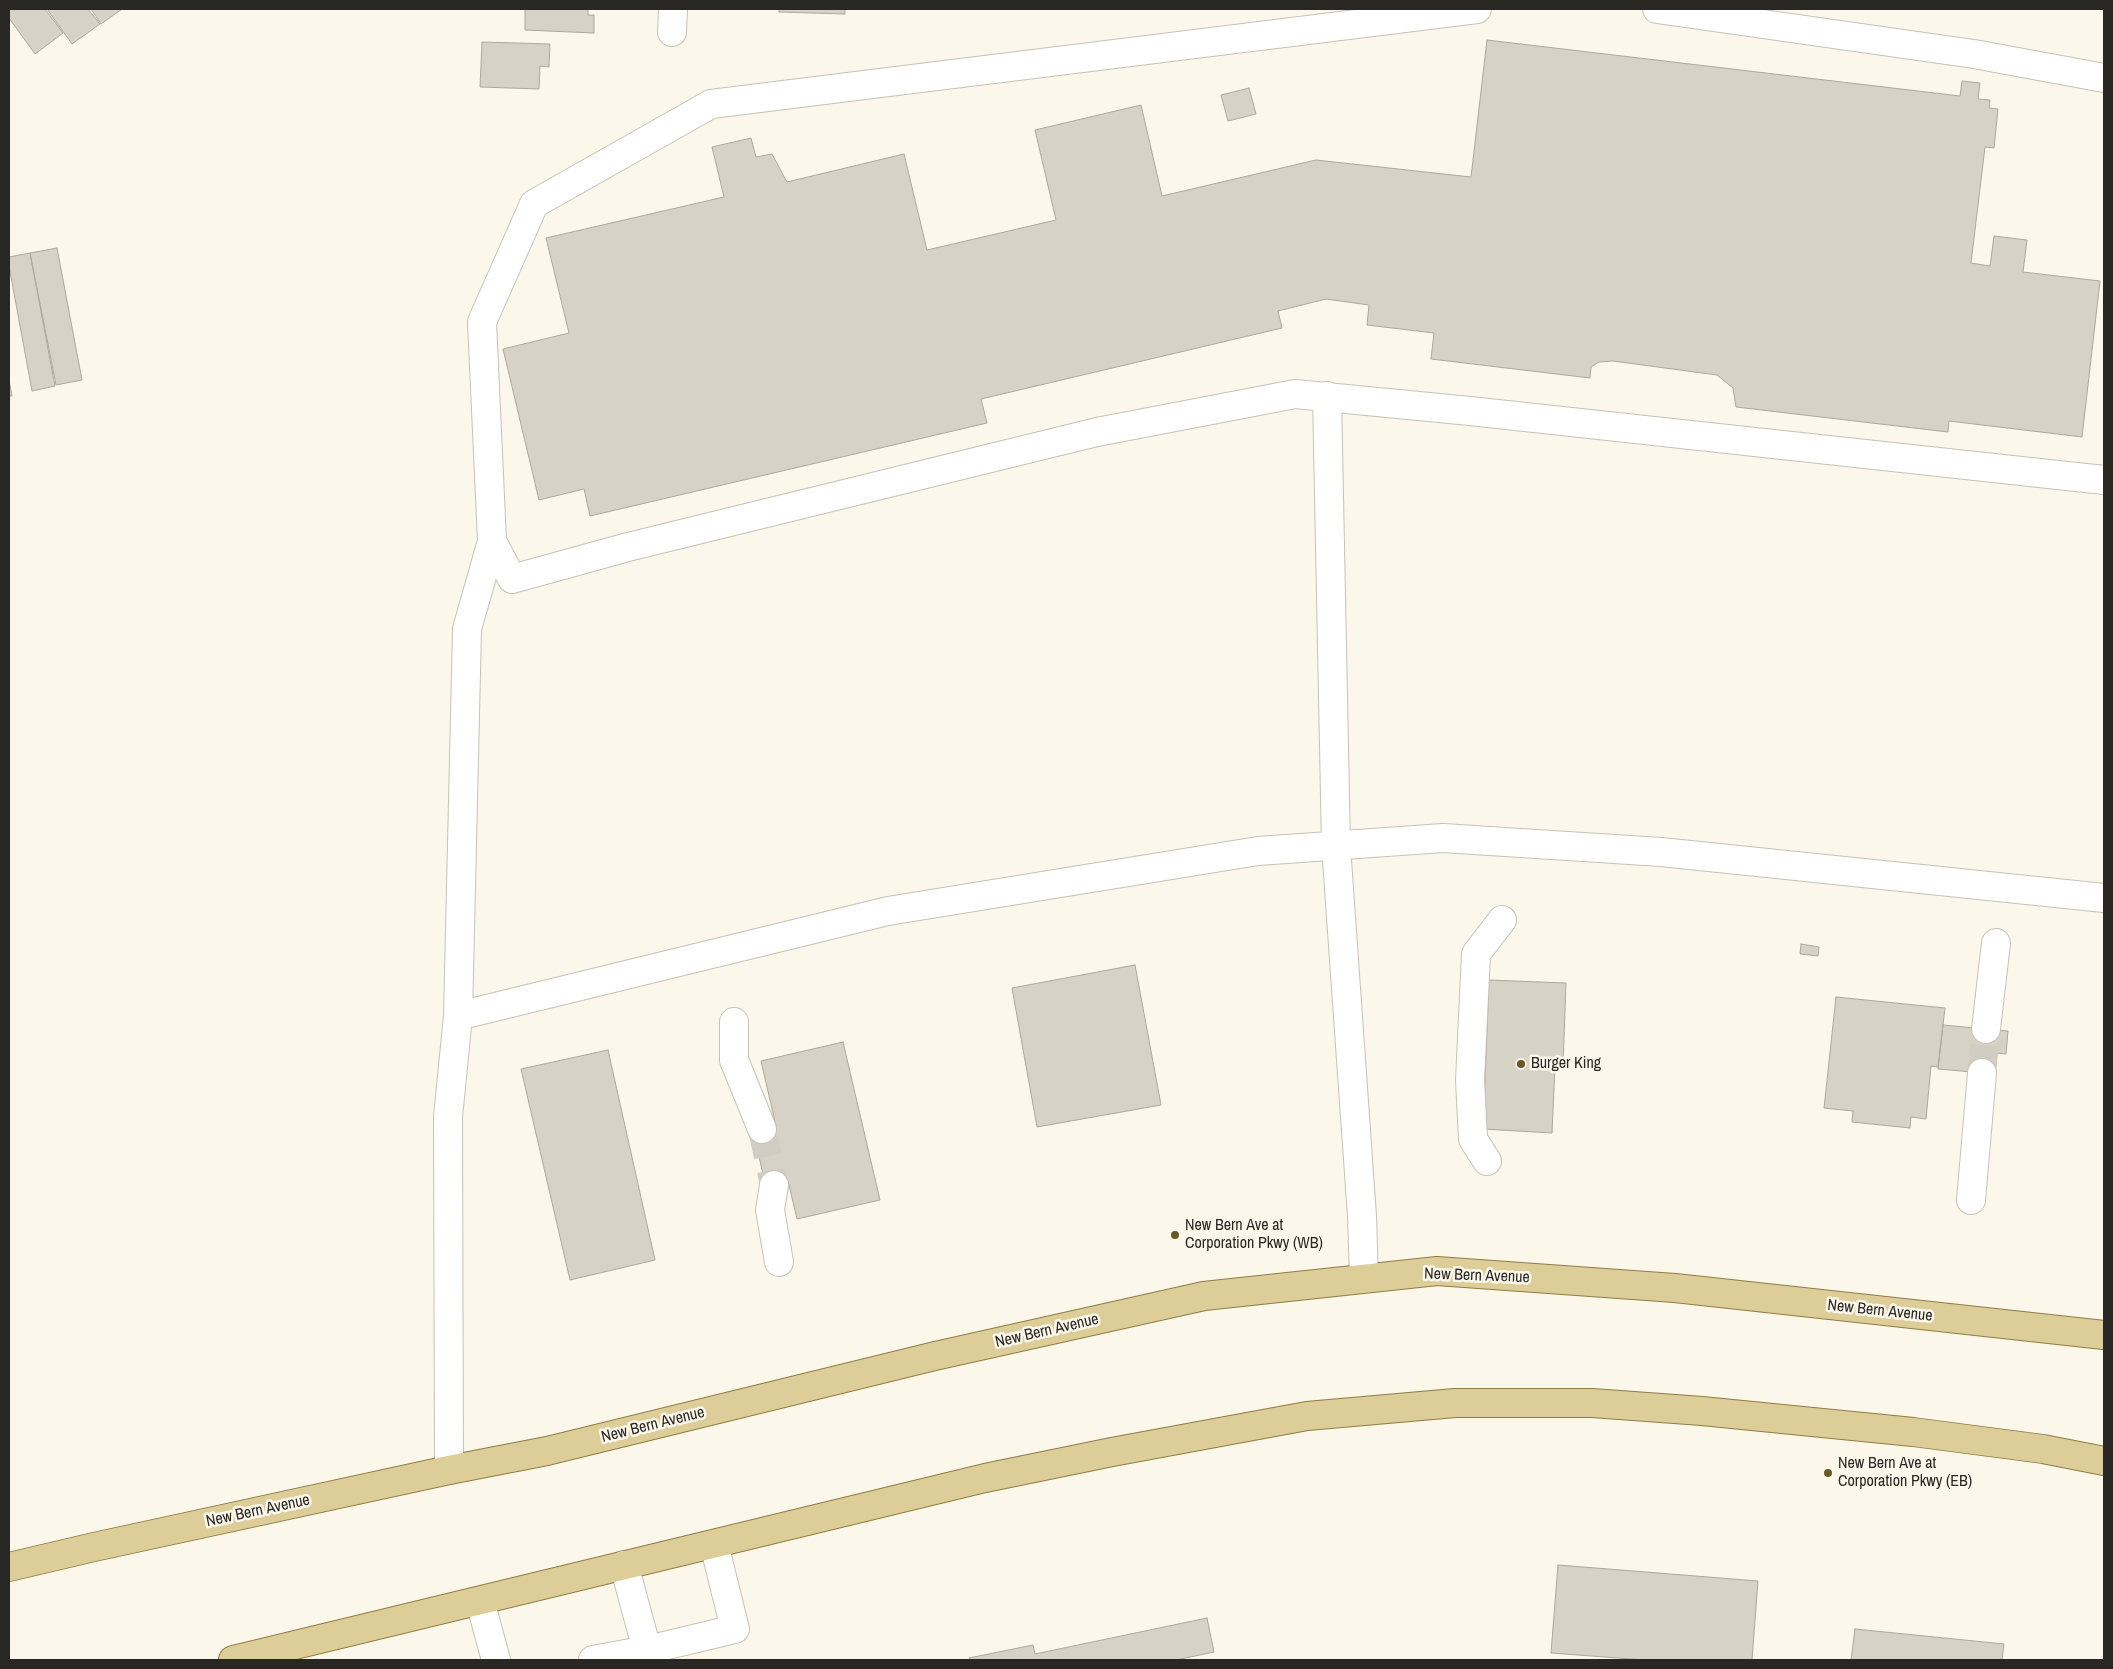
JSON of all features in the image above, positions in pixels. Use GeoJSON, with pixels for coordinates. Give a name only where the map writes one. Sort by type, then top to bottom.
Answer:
{"type":"FeatureCollection","features":[{"type":"Feature","properties":{"kind":"main road","name":"New Bern Avenue"},"geometry":{"type":"LineString","coordinates":[[9,1567],[449,1470],[547,1451],[935,1356],[1204,1296],[1364,1278],[1437,1271],[1675,1288],[2104,1335]]}},
{"type":"Feature","properties":{"kind":"main road"},"geometry":{"type":"LineString","coordinates":[[233,1660],[985,1478],[1112,1452],[1307,1416],[1455,1403],[1592,1403],[1702,1411],[1950,1437],[2043,1448],[2104,1461]]}},
{"type":"Feature","properties":{"kind":"street"},"geometry":{"type":"LineString","coordinates":[[449,1470],[448,1118],[458,1016],[467,629],[492,541],[482,322],[534,204],[711,104],[1477,9]]}},
{"type":"Feature","properties":{"kind":"street"},"geometry":{"type":"LineString","coordinates":[[1657,9],[1983,56],[2104,78]]}},
{"type":"Feature","properties":{"kind":"street"},"geometry":{"type":"LineString","coordinates":[[492,541],[512,579],[628,547],[1097,432],[1295,394],[2104,480]]}},
{"type":"Feature","properties":{"kind":"street"},"geometry":{"type":"LineString","coordinates":[[1327,396],[1336,846],[1362,1216],[1364,1278]]}},
{"type":"Feature","properties":{"kind":"street"},"geometry":{"type":"LineString","coordinates":[[458,1016],[888,911],[1258,851],[1443,838],[1630,850],[1905,876],[2104,898]]}},
{"type":"Feature","properties":{"kind":"street"},"geometry":{"type":"LineString","coordinates":[[1487,1161],[1473,1139],[1470,1080],[1476,954],[1502,920]]}},
{"type":"Feature","properties":{"kind":"street"},"geometry":{"type":"LineString","coordinates":[[1986,1029],[1996,943]]}},
{"type":"Feature","properties":{"kind":"street"},"geometry":{"type":"LineString","coordinates":[[734,1022],[734,1060],[762,1129]]}},
{"type":"Feature","properties":{"kind":"street"},"geometry":{"type":"LineString","coordinates":[[1971,1200],[1982,1073]]}},
{"type":"Feature","properties":{"kind":"street"},"geometry":{"type":"LineString","coordinates":[[774,1185],[770,1210],[779,1262]]}},
{"type":"Feature","properties":{"kind":"street"},"geometry":{"type":"LineString","coordinates":[[593,1660],[647,1650],[735,1629],[714,1544]]}},
{"type":"Feature","properties":{"kind":"street"},"geometry":{"type":"LineString","coordinates":[[624,1565],[647,1650]]}},
{"type":"Feature","properties":{"kind":"street"},"geometry":{"type":"LineString","coordinates":[[480,1601],[496,1660]]}},
{"type":"Feature","properties":{"kind":"building"},"geometry":{"type":"Polygon","coordinates":[[[9,9],[45,9],[63,33],[35,54],[9,18],[9,9]]]}},
{"type":"Feature","properties":{"kind":"building"},"geometry":{"type":"Polygon","coordinates":[[[47,9],[88,9],[100,24],[72,44],[47,9]]]}},
{"type":"Feature","properties":{"kind":"building"},"geometry":{"type":"Polygon","coordinates":[[[91,9],[122,9],[101,24],[91,9]]]}},
{"type":"Feature","properties":{"kind":"building"},"geometry":{"type":"Polygon","coordinates":[[[525,9],[588,9],[588,15],[594,15],[594,33],[525,30],[525,9]]]}},
{"type":"Feature","properties":{"kind":"building"},"geometry":{"type":"Polygon","coordinates":[[[779,9],[845,9],[845,14],[779,12],[779,9]]]}},
{"type":"Feature","properties":{"kind":"building"},"geometry":{"type":"Polygon","coordinates":[[[1487,40],[1960,96],[1962,81],[1980,83],[1978,99],[1990,100],[1989,108],[1998,109],[1994,148],[1985,147],[1971,263],[1990,266],[1994,236],[2027,240],[2023,272],[2100,281],[2082,437],[1949,421],[1948,432],[1736,407],[1733,388],[1717,375],[1613,361],[1599,362],[1591,367],[1590,378],[1431,359],[1434,333],[1367,325],[1369,305],[1326,299],[1278,311],[1282,328],[981,399],[987,423],[590,516],[584,489],[539,500],[503,349],[569,333],[546,238],[724,197],[712,147],[751,138],[756,157],[772,154],[787,182],[904,154],[927,250],[1056,220],[1035,130],[1141,105],[1162,196],[1316,160],[1471,177],[1487,40]]]}},
{"type":"Feature","properties":{"kind":"building"},"geometry":{"type":"Polygon","coordinates":[[[482,42],[550,44],[549,67],[540,66],[539,89],[480,87],[482,42]]]}},
{"type":"Feature","properties":{"kind":"building"},"geometry":{"type":"Polygon","coordinates":[[[1249,88],[1256,114],[1228,121],[1221,95],[1249,88]]]}},
{"type":"Feature","properties":{"kind":"building"},"geometry":{"type":"Polygon","coordinates":[[[57,248],[82,380],[56,385],[30,253],[57,248]]]}},
{"type":"Feature","properties":{"kind":"building"},"geometry":{"type":"Polygon","coordinates":[[[30,253],[55,386],[32,391],[9,266],[9,257],[30,253]]]}},
{"type":"Feature","properties":{"kind":"building"},"geometry":{"type":"Polygon","coordinates":[[[9,380],[12,396],[9,396],[9,380]]]}},
{"type":"Feature","properties":{"kind":"building"},"geometry":{"type":"Polygon","coordinates":[[[1801,944],[1819,947],[1818,956],[1800,954],[1801,944]]]}},
{"type":"Feature","properties":{"kind":"building"},"geometry":{"type":"Polygon","coordinates":[[[1135,965],[1161,1105],[1037,1127],[1012,988],[1135,965]]]}},
{"type":"Feature","properties":{"kind":"building"},"geometry":{"type":"Polygon","coordinates":[[[1489,980],[1566,983],[1563,1066],[1555,1066],[1552,1133],[1483,1129],[1489,980]]]}},
{"type":"Feature","properties":{"kind":"building"},"geometry":{"type":"Polygon","coordinates":[[[1836,997],[1945,1008],[1938,1067],[1931,1066],[1926,1119],[1911,1117],[1910,1128],[1852,1122],[1853,1111],[1824,1108],[1836,997]]]}},
{"type":"Feature","properties":{"kind":"building"},"geometry":{"type":"Polygon","coordinates":[[[1943,1025],[2008,1031],[2006,1054],[1997,1053],[1995,1074],[1938,1069],[1943,1025]]]}},
{"type":"Feature","properties":{"kind":"building"},"geometry":{"type":"Polygon","coordinates":[[[843,1042],[880,1200],[797,1219],[788,1181],[766,1187],[753,1131],[776,1126],[761,1061],[843,1042]]]}},
{"type":"Feature","properties":{"kind":"building"},"geometry":{"type":"Polygon","coordinates":[[[608,1050],[655,1260],[570,1280],[521,1069],[608,1050]]]}},
{"type":"Feature","properties":{"kind":"building"},"geometry":{"type":"Polygon","coordinates":[[[1558,1565],[1758,1581],[1752,1660],[1645,1660],[1551,1653],[1558,1565]]]}},
{"type":"Feature","properties":{"kind":"building"},"geometry":{"type":"Polygon","coordinates":[[[1207,1618],[1214,1652],[1176,1660],[970,1660],[969,1658],[1033,1645],[1035,1654],[1207,1618]]]}},
{"type":"Feature","properties":{"kind":"building"},"geometry":{"type":"Polygon","coordinates":[[[1855,1629],[2004,1644],[2002,1660],[1851,1660],[1855,1629]]]}},
{"type":"Feature","properties":{"kind":"tunnel"},"geometry":{"type":"LineString","coordinates":[[1982,1073],[1986,1029]]}},
{"type":"Feature","properties":{"kind":"tunnel"},"geometry":{"type":"LineString","coordinates":[[762,1129],[774,1185]]}},
{"type":"Feature","properties":{"kind":"place","name":"Burger King"},"geometry":{"type":"Point","coordinates":[1521,1064]}},
{"type":"Feature","properties":{"kind":"place","name":"New Bern Ave at Corporation Pkwy (WB)"},"geometry":{"type":"Point","coordinates":[1175,1235]}},
{"type":"Feature","properties":{"kind":"place","name":"New Bern Ave at Corporation Pkwy (EB)"},"geometry":{"type":"Point","coordinates":[1828,1473]}}]}
